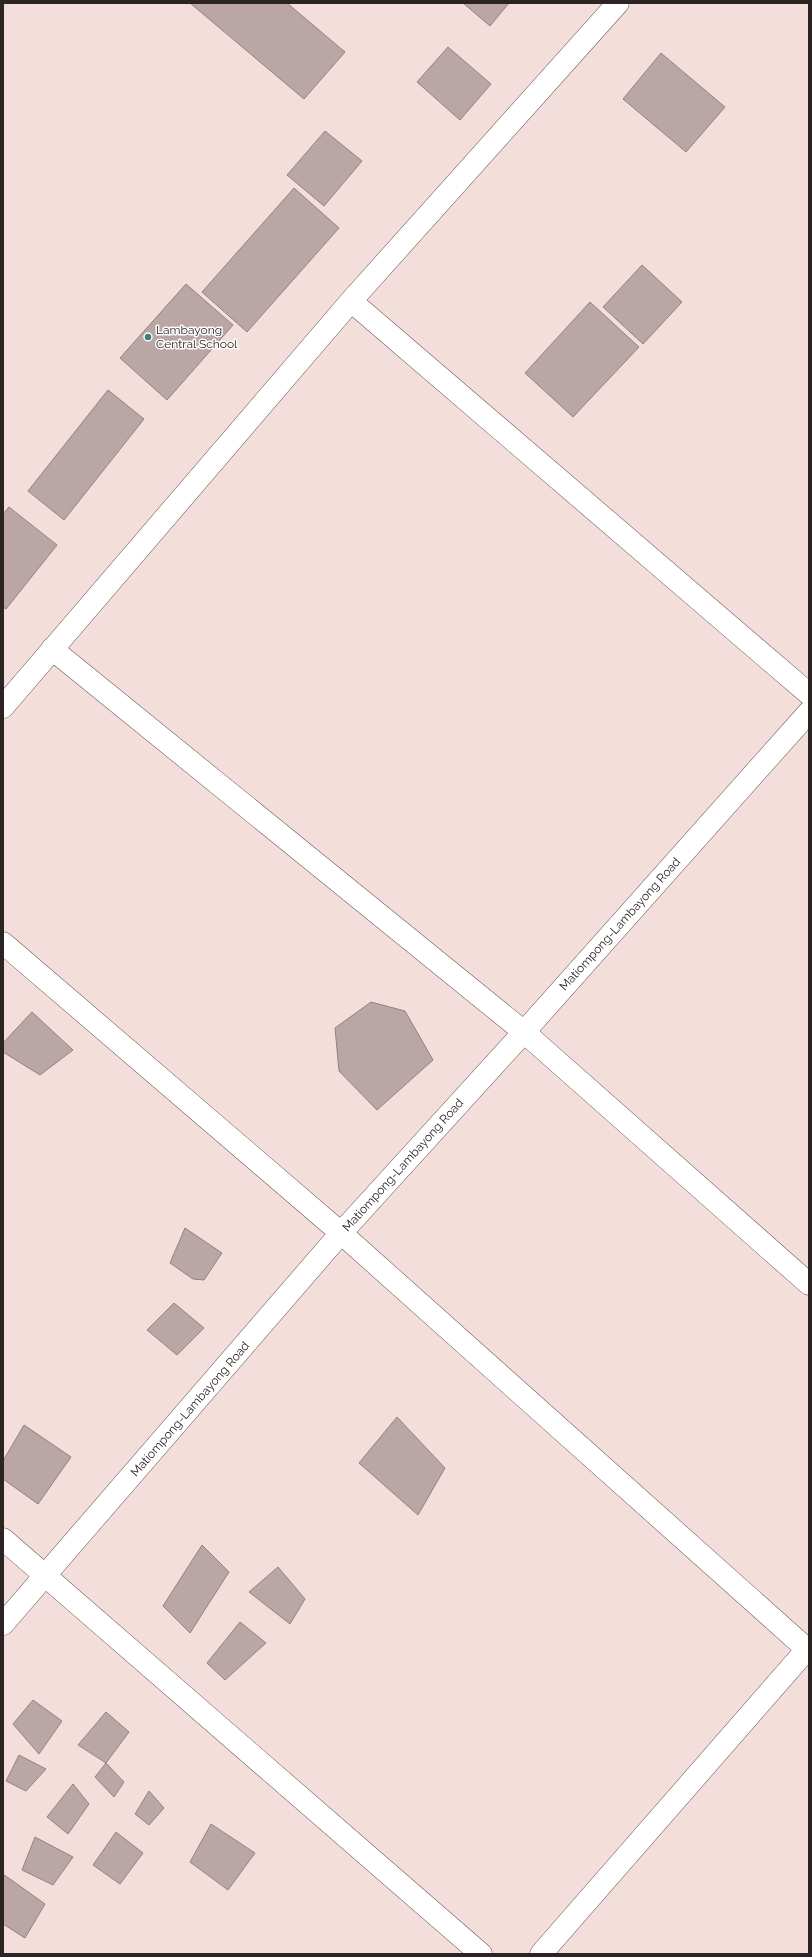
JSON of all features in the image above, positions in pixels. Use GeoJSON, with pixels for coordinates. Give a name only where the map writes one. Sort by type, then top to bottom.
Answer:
{"type":"FeatureCollection","features":[{"type":"Feature","properties":{"kind":"street"},"geometry":{"type":"LineString","coordinates":[[3,706],[351,301],[618,3]]}},
{"type":"Feature","properties":{"kind":"street"},"geometry":{"type":"LineString","coordinates":[[351,301],[809,694]]}},
{"type":"Feature","properties":{"kind":"street"},"geometry":{"type":"LineString","coordinates":[[52,649],[524,1032],[809,1284]]}},
{"type":"Feature","properties":{"kind":"street","name":"Matiompong-Lambayong Road"},"geometry":{"type":"LineString","coordinates":[[3,1624],[341,1233],[524,1032],[809,712]]}},
{"type":"Feature","properties":{"kind":"street"},"geometry":{"type":"LineString","coordinates":[[3,943],[341,1233],[808,1649],[541,1954]]}},
{"type":"Feature","properties":{"kind":"street"},"geometry":{"type":"LineString","coordinates":[[3,1539],[481,1954]]}},
{"type":"Feature","properties":{"kind":"building"},"geometry":{"type":"Polygon","coordinates":[[[190,3],[287,3],[345,52],[304,99],[190,3]]]}},
{"type":"Feature","properties":{"kind":"building"},"geometry":{"type":"Polygon","coordinates":[[[463,3],[509,3],[490,26],[463,3]]]}},
{"type":"Feature","properties":{"kind":"building"},"geometry":{"type":"Polygon","coordinates":[[[448,47],[491,84],[460,120],[417,82],[448,47]]]}},
{"type":"Feature","properties":{"kind":"building"},"geometry":{"type":"Polygon","coordinates":[[[661,53],[725,107],[686,152],[623,99],[661,53]]]}},
{"type":"Feature","properties":{"kind":"building"},"geometry":{"type":"Polygon","coordinates":[[[325,131],[362,161],[324,206],[287,175],[325,131]]]}},
{"type":"Feature","properties":{"kind":"building"},"geometry":{"type":"Polygon","coordinates":[[[294,188],[339,228],[247,332],[202,292],[294,188]]]}},
{"type":"Feature","properties":{"kind":"building"},"geometry":{"type":"Polygon","coordinates":[[[642,265],[682,302],[643,344],[603,307],[642,265]]]}},
{"type":"Feature","properties":{"kind":"building"},"geometry":{"type":"Polygon","coordinates":[[[186,284],[233,325],[167,400],[120,358],[186,284]]]}},
{"type":"Feature","properties":{"kind":"building"},"geometry":{"type":"Polygon","coordinates":[[[590,302],[639,347],[573,417],[525,373],[590,302]]]}},
{"type":"Feature","properties":{"kind":"building"},"geometry":{"type":"Polygon","coordinates":[[[108,390],[144,419],[64,520],[28,491],[108,390]]]}},
{"type":"Feature","properties":{"kind":"building"},"geometry":{"type":"Polygon","coordinates":[[[9,507],[57,545],[6,609],[3,607],[3,514],[9,507]]]}},
{"type":"Feature","properties":{"kind":"building"},"geometry":{"type":"Polygon","coordinates":[[[371,1002],[405,1011],[433,1060],[377,1110],[339,1071],[335,1028],[371,1002]]]}},
{"type":"Feature","properties":{"kind":"building"},"geometry":{"type":"Polygon","coordinates":[[[32,1012],[73,1050],[40,1075],[3,1052],[3,1043],[32,1012]]]}},
{"type":"Feature","properties":{"kind":"building"},"geometry":{"type":"Polygon","coordinates":[[[185,1228],[222,1253],[204,1280],[193,1279],[170,1263],[185,1228]]]}},
{"type":"Feature","properties":{"kind":"building"},"geometry":{"type":"Polygon","coordinates":[[[174,1303],[204,1328],[177,1355],[147,1330],[174,1303]]]}},
{"type":"Feature","properties":{"kind":"building"},"geometry":{"type":"Polygon","coordinates":[[[397,1417],[445,1468],[418,1515],[359,1463],[397,1417]]]}},
{"type":"Feature","properties":{"kind":"building"},"geometry":{"type":"Polygon","coordinates":[[[24,1425],[71,1457],[38,1504],[3,1479],[3,1461],[24,1425]]]}},
{"type":"Feature","properties":{"kind":"building"},"geometry":{"type":"Polygon","coordinates":[[[202,1545],[229,1572],[190,1633],[163,1606],[202,1545]]]}},
{"type":"Feature","properties":{"kind":"building"},"geometry":{"type":"Polygon","coordinates":[[[278,1567],[305,1599],[290,1624],[249,1592],[278,1567]]]}},
{"type":"Feature","properties":{"kind":"building"},"geometry":{"type":"Polygon","coordinates":[[[240,1622],[266,1643],[225,1680],[207,1663],[240,1622]]]}},
{"type":"Feature","properties":{"kind":"building"},"geometry":{"type":"Polygon","coordinates":[[[33,1700],[62,1721],[39,1754],[13,1724],[33,1700]]]}},
{"type":"Feature","properties":{"kind":"building"},"geometry":{"type":"Polygon","coordinates":[[[106,1712],[129,1732],[106,1763],[78,1745],[106,1712]]]}},
{"type":"Feature","properties":{"kind":"building"},"geometry":{"type":"Polygon","coordinates":[[[19,1755],[46,1769],[26,1791],[6,1781],[19,1755]]]}},
{"type":"Feature","properties":{"kind":"building"},"geometry":{"type":"Polygon","coordinates":[[[106,1763],[124,1782],[114,1797],[95,1777],[106,1763]]]}},
{"type":"Feature","properties":{"kind":"building"},"geometry":{"type":"Polygon","coordinates":[[[73,1784],[89,1804],[68,1834],[47,1817],[73,1784]]]}},
{"type":"Feature","properties":{"kind":"building"},"geometry":{"type":"Polygon","coordinates":[[[149,1791],[164,1808],[149,1825],[135,1814],[149,1791]]]}},
{"type":"Feature","properties":{"kind":"building"},"geometry":{"type":"Polygon","coordinates":[[[211,1824],[255,1853],[228,1890],[190,1862],[211,1824]]]}},
{"type":"Feature","properties":{"kind":"building"},"geometry":{"type":"Polygon","coordinates":[[[116,1832],[143,1853],[120,1884],[93,1865],[116,1832]]]}},
{"type":"Feature","properties":{"kind":"building"},"geometry":{"type":"Polygon","coordinates":[[[35,1837],[73,1857],[53,1885],[22,1870],[35,1837]]]}},
{"type":"Feature","properties":{"kind":"building"},"geometry":{"type":"Polygon","coordinates":[[[3,1874],[45,1904],[25,1938],[3,1924],[3,1874]]]}},
{"type":"Feature","properties":{"kind":"place","name":"Lambayong Central School"},"geometry":{"type":"Point","coordinates":[148,337]}}]}
